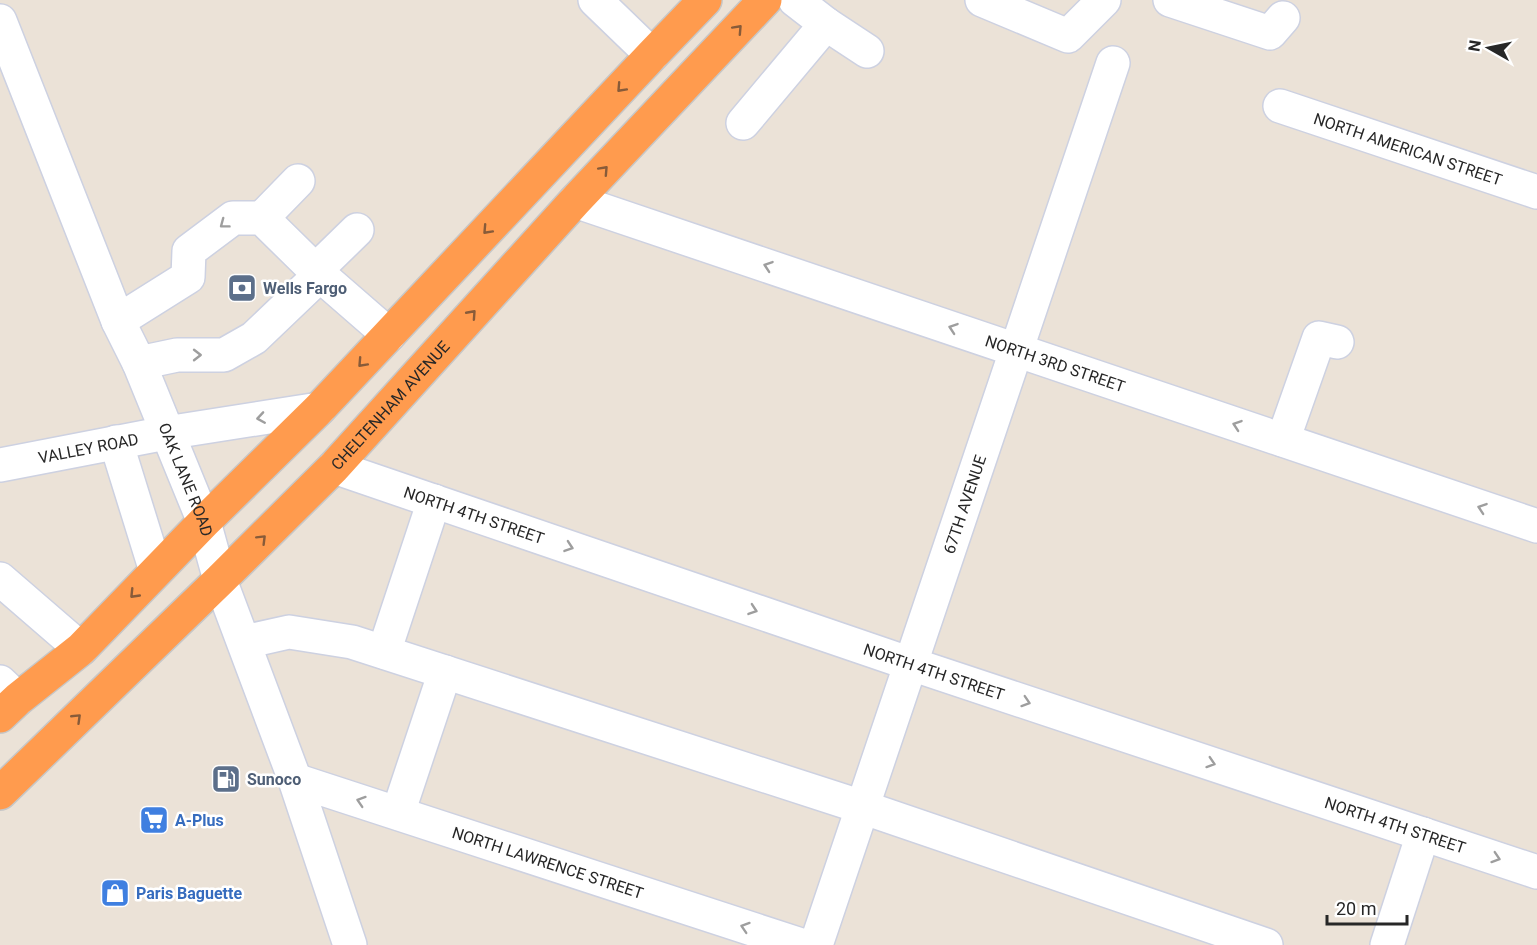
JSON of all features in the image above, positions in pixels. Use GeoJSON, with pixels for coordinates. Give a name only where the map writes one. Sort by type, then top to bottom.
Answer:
{"type":"FeatureCollection","features":[{"type":"Feature","properties":{"kind":"highway"},"geometry":{"type":"LineString","coordinates":[[6,699],[81,649],[204,522],[319,409],[705,0]]}},
{"type":"Feature","properties":{"kind":"highway","name":"CHELTENHAM AVENUE"},"geometry":{"type":"LineString","coordinates":[[0,793],[334,467],[575,201],[765,0]]}},
{"type":"Feature","properties":{"kind":"street"},"geometry":{"type":"LineString","coordinates":[[595,0],[652,55]]}},
{"type":"Feature","properties":{"kind":"street"},"geometry":{"type":"LineString","coordinates":[[795,0],[867,51]]}},
{"type":"Feature","properties":{"kind":"street"},"geometry":{"type":"LineString","coordinates":[[982,0],[1068,36],[1104,0]]}},
{"type":"Feature","properties":{"kind":"street"},"geometry":{"type":"LineString","coordinates":[[1170,0],[1240,10],[1270,33],[1283,18]]}},
{"type":"Feature","properties":{"kind":"street","name":"OAK LANE ROAD"},"geometry":{"type":"LineString","coordinates":[[0,21],[118,321],[139,363],[204,522],[220,580],[295,780],[350,945]]}},
{"type":"Feature","properties":{"kind":"street"},"geometry":{"type":"LineString","coordinates":[[743,123],[826,24]]}},
{"type":"Feature","properties":{"kind":"street","name":"67TH AVENUE"},"geometry":{"type":"LineString","coordinates":[[816,945],[1113,63]]}},
{"type":"Feature","properties":{"kind":"street","name":"NORTH AMERICAN STREET"},"geometry":{"type":"LineString","coordinates":[[1280,106],[1537,192]]}},
{"type":"Feature","properties":{"kind":"street"},"geometry":{"type":"LineString","coordinates":[[262,218],[298,181]]}},
{"type":"Feature","properties":{"kind":"street","name":"NORTH 3RD STREET"},"geometry":{"type":"LineString","coordinates":[[575,201],[1537,526]]}},
{"type":"Feature","properties":{"kind":"street"},"geometry":{"type":"LineString","coordinates":[[118,321],[188,277],[189,251],[233,218],[262,218],[318,273],[389,335]]}},
{"type":"Feature","properties":{"kind":"street"},"geometry":{"type":"LineString","coordinates":[[139,363],[177,355],[224,355],[254,338],[357,230]]}},
{"type":"Feature","properties":{"kind":"street"},"geometry":{"type":"LineString","coordinates":[[1283,440],[1319,338],[1337,342]]}},
{"type":"Feature","properties":{"kind":"street","name":"VALLEY ROAD"},"geometry":{"type":"LineString","coordinates":[[0,465],[166,433],[319,409]]}},
{"type":"Feature","properties":{"kind":"street"},"geometry":{"type":"LineString","coordinates":[[116,442],[156,571]]}},
{"type":"Feature","properties":{"kind":"street","name":"NORTH 4TH STREET"},"geometry":{"type":"LineString","coordinates":[[334,467],[911,664],[1537,872]]}},
{"type":"Feature","properties":{"kind":"street"},"geometry":{"type":"LineString","coordinates":[[384,652],[434,501]]}},
{"type":"Feature","properties":{"kind":"street"},"geometry":{"type":"LineString","coordinates":[[0,579],[81,649]]}},
{"type":"Feature","properties":{"kind":"street"},"geometry":{"type":"LineString","coordinates":[[244,642],[289,632],[352,642],[862,807],[1266,945]]}},
{"type":"Feature","properties":{"kind":"street"},"geometry":{"type":"LineString","coordinates":[[398,813],[445,672]]}},
{"type":"Feature","properties":{"kind":"street","name":"NORTH LAWRENCE STREET"},"geometry":{"type":"LineString","coordinates":[[295,780],[801,945]]}},
{"type":"Feature","properties":{"kind":"street"},"geometry":{"type":"LineString","coordinates":[[1387,945],[1423,834]]}},
{"type":"Feature","properties":{"kind":"place","name":"Wells Fargo"},"geometry":{"type":"Point","coordinates":[242,288]}},
{"type":"Feature","properties":{"kind":"place","name":"Sunoco"},"geometry":{"type":"Point","coordinates":[226,779]}},
{"type":"Feature","properties":{"kind":"place","name":"A-Plus"},"geometry":{"type":"Point","coordinates":[154,820]}},
{"type":"Feature","properties":{"kind":"place","name":"Paris Baguette"},"geometry":{"type":"Point","coordinates":[115,893]}}]}
